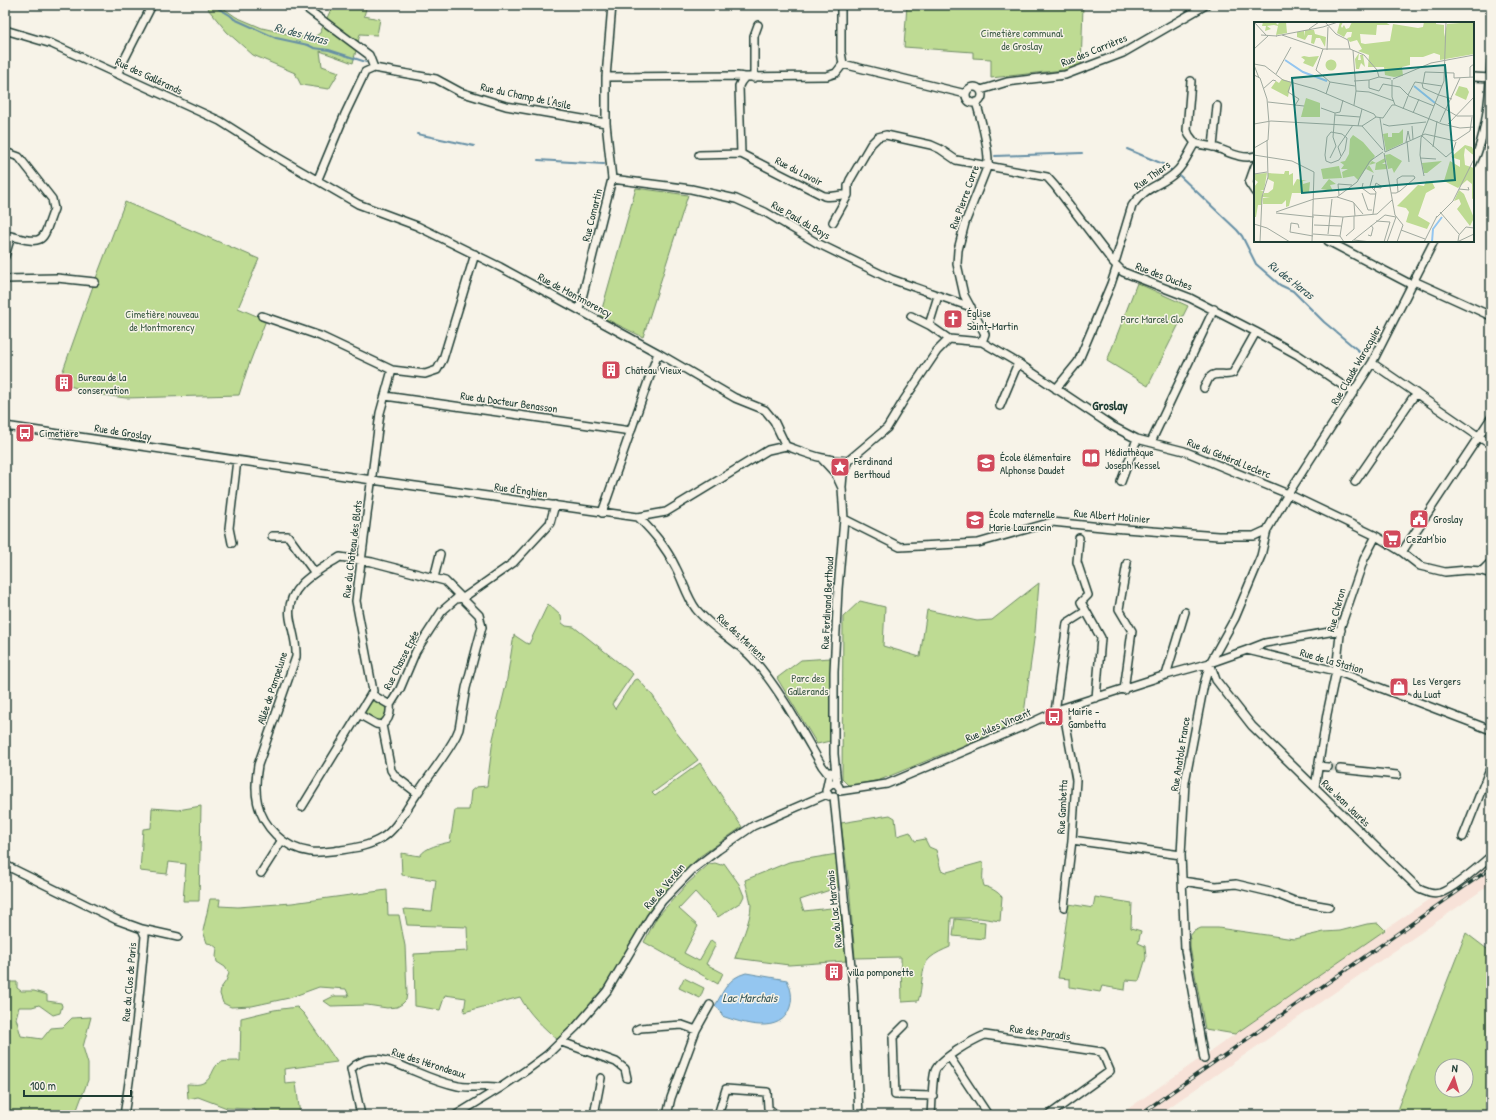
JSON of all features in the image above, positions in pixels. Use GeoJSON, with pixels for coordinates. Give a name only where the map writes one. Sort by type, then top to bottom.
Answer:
{"type":"FeatureCollection","features":[{"type":"Feature","properties":{"kind":"street"},"geometry":{"type":"LineString","coordinates":[[117,74],[152,5]]}},
{"type":"Feature","properties":{"kind":"street"},"geometry":{"type":"LineString","coordinates":[[302,5],[369,55],[374,68],[365,72],[345,114],[318,179]]}},
{"type":"Feature","properties":{"kind":"street","name":"Rue Comartin"},"geometry":{"type":"LineString","coordinates":[[579,310],[612,179],[606,123],[606,78],[612,5]]}},
{"type":"Feature","properties":{"kind":"street"},"geometry":{"type":"LineString","coordinates":[[606,78],[737,76],[754,78],[827,76],[836,73],[843,64],[841,52],[841,5]]}},
{"type":"Feature","properties":{"kind":"street","name":"Rue des Carrières"},"geometry":{"type":"LineString","coordinates":[[980,90],[1008,82],[1065,75],[1123,53],[1206,5]]}},
{"type":"Feature","properties":{"kind":"street"},"geometry":{"type":"LineString","coordinates":[[754,78],[754,36],[758,25]]}},
{"type":"Feature","properties":{"kind":"street","name":"Rue des Gallérands"},"geometry":{"type":"LineString","coordinates":[[5,30],[52,44],[220,121],[277,157]]}},
{"type":"Feature","properties":{"kind":"street"},"geometry":{"type":"LineString","coordinates":[[1474,161],[1487,112],[1491,78],[1491,62]]}},
{"type":"Feature","properties":{"kind":"street"},"geometry":{"type":"LineString","coordinates":[[843,64],[966,94],[969,100],[976,102],[982,97],[980,90],[977,87],[972,87],[966,94]]}},
{"type":"Feature","properties":{"kind":"street","name":"Rue du Champ de l'Asile"},"geometry":{"type":"LineString","coordinates":[[374,68],[436,79],[460,92],[506,106],[606,123]]}},
{"type":"Feature","properties":{"kind":"street"},"geometry":{"type":"LineString","coordinates":[[699,155],[741,154],[739,86],[745,77]]}},
{"type":"Feature","properties":{"kind":"street"},"geometry":{"type":"LineString","coordinates":[[1474,77],[1491,78]]}},
{"type":"Feature","properties":{"kind":"street"},"geometry":{"type":"LineString","coordinates":[[1191,82],[1187,130],[1195,143],[1213,147],[1241,157],[1250,158],[1254,156]]}},
{"type":"Feature","properties":{"kind":"street","name":"Rue Pierre Corre"},"geometry":{"type":"LineString","coordinates":[[976,102],[985,141],[988,165],[965,223],[958,250],[957,264],[964,295],[985,334],[982,342]]}},
{"type":"Feature","properties":{"kind":"street"},"geometry":{"type":"LineString","coordinates":[[1213,147],[1217,106]]}},
{"type":"Feature","properties":{"kind":"street"},"geometry":{"type":"LineString","coordinates":[[833,222],[848,195],[848,185],[850,180],[871,144],[878,137],[886,135],[930,145],[940,149],[956,160],[988,165]]}},
{"type":"Feature","properties":{"kind":"street","name":"Rue Thiers"},"geometry":{"type":"LineString","coordinates":[[1056,388],[1078,362],[1115,264],[1132,206],[1136,200],[1149,188],[1176,172],[1195,143]]}},
{"type":"Feature","properties":{"kind":"street"},"geometry":{"type":"LineString","coordinates":[[5,152],[19,157],[52,199],[54,204],[54,209],[43,237],[37,241],[31,242],[8,235],[5,256]]}},
{"type":"Feature","properties":{"kind":"street","name":"Rue du Lavoir"},"geometry":{"type":"LineString","coordinates":[[741,154],[824,196],[832,198],[841,194],[848,195]]}},
{"type":"Feature","properties":{"kind":"street","name":"Rue de Montmorency"},"geometry":{"type":"LineString","coordinates":[[277,157],[318,179],[358,204],[417,226],[475,254],[658,353],[735,398],[765,410],[774,421],[786,446]]}},
{"type":"Feature","properties":{"kind":"street","name":"Rue des Ouches"},"geometry":{"type":"LineString","coordinates":[[988,165],[1039,175],[1050,180],[1115,264],[1123,272],[1173,291],[1214,309],[1298,355],[1354,393]]}},
{"type":"Feature","properties":{"kind":"street"},"geometry":{"type":"LineString","coordinates":[[1254,169],[1249,183],[1254,190]]}},
{"type":"Feature","properties":{"kind":"street","name":"Rue Paul du Boys"},"geometry":{"type":"LineString","coordinates":[[612,179],[691,189],[736,199],[765,212],[817,243],[891,279],[971,307]]}},
{"type":"Feature","properties":{"kind":"street"},"geometry":{"type":"LineString","coordinates":[[1330,242],[1413,283],[1491,316]]}},
{"type":"Feature","properties":{"kind":"street","name":"Rue Claude Warocquier"},"geometry":{"type":"LineString","coordinates":[[1288,494],[1372,363],[1434,242]]}},
{"type":"Feature","properties":{"kind":"street"},"geometry":{"type":"LineString","coordinates":[[262,316],[320,336],[392,370],[425,374],[437,370],[443,360],[475,254]]}},
{"type":"Feature","properties":{"kind":"street"},"geometry":{"type":"LineString","coordinates":[[5,279],[56,278],[95,282]]}},
{"type":"Feature","properties":{"kind":"street"},"geometry":{"type":"LineString","coordinates":[[929,325],[938,296]]}},
{"type":"Feature","properties":{"kind":"street"},"geometry":{"type":"LineString","coordinates":[[1151,442],[1214,309]]}},
{"type":"Feature","properties":{"kind":"street"},"geometry":{"type":"LineString","coordinates":[[842,488],[842,474],[848,461],[887,428],[936,351],[949,339],[929,325],[911,316]]}},
{"type":"Feature","properties":{"kind":"street"},"geometry":{"type":"LineString","coordinates":[[1204,388],[1210,377],[1213,375],[1229,375],[1233,373],[1256,332]]}},
{"type":"Feature","properties":{"kind":"street","name":"Rue du Général Leclerc"},"geometry":{"type":"LineString","coordinates":[[949,339],[982,342],[1018,363],[1112,426],[1137,439],[1184,451],[1288,494],[1376,536],[1402,552],[1420,566],[1445,572],[1482,570],[1491,574]]}},
{"type":"Feature","properties":{"kind":"street"},"geometry":{"type":"LineString","coordinates":[[602,513],[658,353]]}},
{"type":"Feature","properties":{"kind":"street"},"geometry":{"type":"LineString","coordinates":[[1000,406],[1018,363]]}},
{"type":"Feature","properties":{"kind":"street"},"geometry":{"type":"LineString","coordinates":[[1372,363],[1491,445]]}},
{"type":"Feature","properties":{"kind":"street","name":"Rue du Château des Blots"},"geometry":{"type":"LineString","coordinates":[[302,807],[374,691],[356,601],[380,413],[392,370]]}},
{"type":"Feature","properties":{"kind":"street"},"geometry":{"type":"LineString","coordinates":[[1355,482],[1416,393]]}},
{"type":"Feature","properties":{"kind":"street","name":"Rue du Docteur Benasson"},"geometry":{"type":"LineString","coordinates":[[385,396],[631,431]]}},
{"type":"Feature","properties":{"kind":"street"},"geometry":{"type":"LineString","coordinates":[[1402,552],[1480,437],[1491,418]]}},
{"type":"Feature","properties":{"kind":"street","name":"Rue de Groslay"},"geometry":{"type":"LineString","coordinates":[[5,426],[237,460]]}},
{"type":"Feature","properties":{"kind":"street"},"geometry":{"type":"LineString","coordinates":[[1121,482],[1137,439]]}},
{"type":"Feature","properties":{"kind":"street"},"geometry":{"type":"LineString","coordinates":[[786,446],[822,459],[848,461]]}},
{"type":"Feature","properties":{"kind":"street","name":"Rue d'Enghien"},"geometry":{"type":"LineString","coordinates":[[237,460],[638,517],[666,512],[768,450],[786,446]]}},
{"type":"Feature","properties":{"kind":"street","name":"Rue Ferdinand Berthoud"},"geometry":{"type":"LineString","coordinates":[[822,459],[835,473],[842,488],[844,519],[838,589],[834,672],[834,754],[838,788]]}},
{"type":"Feature","properties":{"kind":"street"},"geometry":{"type":"LineString","coordinates":[[232,543],[229,528],[237,460]]}},
{"type":"Feature","properties":{"kind":"street","name":"Rue Anatole France"},"geometry":{"type":"LineString","coordinates":[[1204,1059],[1186,950],[1181,855],[1185,782],[1204,684],[1210,663],[1235,618],[1261,556],[1267,530],[1288,494]]}},
{"type":"Feature","properties":{"kind":"street","name":"Rue Chasse Epée"},"geometry":{"type":"LineString","coordinates":[[382,725],[386,723],[391,712],[390,705],[400,689],[416,651],[442,611],[456,599],[463,598],[513,562],[550,523],[555,505]]}},
{"type":"Feature","properties":{"kind":"street","name":"Rue des Meriens"},"geometry":{"type":"LineString","coordinates":[[638,517],[663,544],[676,567],[695,608],[752,658],[782,698],[822,766],[829,775]]}},
{"type":"Feature","properties":{"kind":"street","name":"Rue Albert Molinier"},"geometry":{"type":"LineString","coordinates":[[844,519],[900,547],[978,543],[1052,522],[1218,536],[1254,536],[1267,530]]}},
{"type":"Feature","properties":{"kind":"street"},"geometry":{"type":"LineString","coordinates":[[272,536],[288,536],[315,573]]}},
{"type":"Feature","properties":{"kind":"street","name":"Rue Chéron"},"geometry":{"type":"LineString","coordinates":[[1314,787],[1336,672],[1341,630],[1364,558],[1376,536]]}},
{"type":"Feature","properties":{"kind":"street"},"geometry":{"type":"LineString","coordinates":[[1079,538],[1077,562],[1088,595],[1081,602],[1101,638],[1096,698]]}},
{"type":"Feature","properties":{"kind":"street"},"geometry":{"type":"LineString","coordinates":[[434,578],[440,554]]}},
{"type":"Feature","properties":{"kind":"street","name":"Allée de Pampelune"},"geometry":{"type":"LineString","coordinates":[[340,557],[362,560],[445,581],[479,615],[482,627],[466,688],[459,729],[452,744],[391,832],[369,845],[325,852],[300,850],[282,840],[268,826],[260,812],[256,794],[256,774],[260,760],[296,657],[295,638],[290,616],[292,597],[295,591],[305,580],[315,573],[340,557]]}},
{"type":"Feature","properties":{"kind":"street"},"geometry":{"type":"LineString","coordinates":[[1482,570],[1491,562]]}},
{"type":"Feature","properties":{"kind":"street"},"geometry":{"type":"LineString","coordinates":[[1124,690],[1132,632],[1118,609],[1127,563]]}},
{"type":"Feature","properties":{"kind":"street"},"geometry":{"type":"LineString","coordinates":[[1054,712],[1067,623],[1086,611]]}},
{"type":"Feature","properties":{"kind":"street"},"geometry":{"type":"LineString","coordinates":[[1166,675],[1185,612]]}},
{"type":"Feature","properties":{"kind":"street"},"geometry":{"type":"LineString","coordinates":[[1210,663],[1265,644],[1341,630]]}},
{"type":"Feature","properties":{"kind":"street","name":"Rue de la Station"},"geometry":{"type":"LineString","coordinates":[[1247,650],[1336,672],[1491,730]]}},
{"type":"Feature","properties":{"kind":"street","name":"Rue Jules Vincent"},"geometry":{"type":"LineString","coordinates":[[829,792],[832,783],[838,788],[887,784],[1063,708],[1124,690],[1166,675],[1210,663]]}},
{"type":"Feature","properties":{"kind":"street","name":"Rue Jean Jaurès"},"geometry":{"type":"LineString","coordinates":[[1210,663],[1216,680],[1252,726],[1419,889],[1427,893],[1441,892],[1451,887],[1491,856]]}},
{"type":"Feature","properties":{"kind":"street"},"geometry":{"type":"LineString","coordinates":[[371,694],[390,705]]}},
{"type":"Feature","properties":{"kind":"street","name":"Rue Gambetta"},"geometry":{"type":"LineString","coordinates":[[1063,708],[1076,780],[1072,840],[1064,907]]}},
{"type":"Feature","properties":{"kind":"street"},"geometry":{"type":"LineString","coordinates":[[360,715],[376,724],[382,725],[391,770],[395,776],[417,793]]}},
{"type":"Feature","properties":{"kind":"street","name":"Rue Ferdinand Berthoud"},"geometry":{"type":"LineString","coordinates":[[829,792],[829,775],[834,754]]}},
{"type":"Feature","properties":{"kind":"street"},"geometry":{"type":"LineString","coordinates":[[1318,766],[1328,767]]}},
{"type":"Feature","properties":{"kind":"street"},"geometry":{"type":"LineString","coordinates":[[1463,837],[1491,766]]}},
{"type":"Feature","properties":{"kind":"street"},"geometry":{"type":"LineString","coordinates":[[1340,769],[1397,775]]}},
{"type":"Feature","properties":{"kind":"street"},"geometry":{"type":"LineString","coordinates":[[829,792],[838,795],[838,788]]}},
{"type":"Feature","properties":{"kind":"street","name":"Rue de Verdun"},"geometry":{"type":"LineString","coordinates":[[456,1115],[528,1069],[562,1042],[576,1028],[607,991],[650,918],[662,901],[693,869],[753,826],[829,792]]}},
{"type":"Feature","properties":{"kind":"street","name":"Rue du Lac Marchais"},"geometry":{"type":"LineString","coordinates":[[829,792],[853,986],[859,1115]]}},
{"type":"Feature","properties":{"kind":"street"},"geometry":{"type":"LineString","coordinates":[[261,873],[282,840]]}},
{"type":"Feature","properties":{"kind":"street"},"geometry":{"type":"LineString","coordinates":[[1072,840],[1181,855]]}},
{"type":"Feature","properties":{"kind":"street","name":"Rue du Clos de Paris"},"geometry":{"type":"LineString","coordinates":[[5,865],[98,912],[142,929],[145,936],[137,1023],[124,1115]]}},
{"type":"Feature","properties":{"kind":"street"},"geometry":{"type":"LineString","coordinates":[[1182,881],[1216,886],[1236,884],[1294,901],[1329,907]]}},
{"type":"Feature","properties":{"kind":"street"},"geometry":{"type":"LineString","coordinates":[[142,929],[178,937]]}},
{"type":"Feature","properties":{"kind":"street"},"geometry":{"type":"LineString","coordinates":[[670,1115],[668,1111],[671,1098],[696,1030],[710,1005]]}},
{"type":"Feature","properties":{"kind":"street"},"geometry":{"type":"LineString","coordinates":[[636,1030],[682,1024],[696,1030]]}},
{"type":"Feature","properties":{"kind":"street"},"geometry":{"type":"LineString","coordinates":[[904,1025],[893,1037],[895,1095],[933,1096]]}},
{"type":"Feature","properties":{"kind":"street","name":"Rue des Paradis"},"geometry":{"type":"LineString","coordinates":[[931,1115],[935,1071],[940,1063],[972,1040],[985,1035],[1102,1052],[1110,1071],[1049,1115]]}},
{"type":"Feature","properties":{"kind":"street"},"geometry":{"type":"LineString","coordinates":[[562,1042],[616,1062],[625,1069],[627,1078]]}},
{"type":"Feature","properties":{"kind":"street"},"geometry":{"type":"LineString","coordinates":[[949,1056],[988,1115]]}},
{"type":"Feature","properties":{"kind":"street","name":"Rue des Hérondeaux"},"geometry":{"type":"LineString","coordinates":[[362,1115],[352,1069],[356,1064],[362,1061],[374,1059],[389,1061],[434,1079],[457,1086],[473,1088],[496,1086],[500,1088]]}},
{"type":"Feature","properties":{"kind":"street"},"geometry":{"type":"LineString","coordinates":[[594,1115],[601,1078]]}},
{"type":"Feature","properties":{"kind":"street"},"geometry":{"type":"LineString","coordinates":[[718,1115],[726,1089],[767,1092],[768,1108],[776,1115]]}},
{"type":"Feature","properties":{"kind":"shaded area"},"geometry":{"type":"Polygon","coordinates":[[[1491,856],[1491,884],[1158,1115],[1119,1115],[1491,856]]]}},
{"type":"Feature","properties":{"kind":"green space"},"geometry":{"type":"Polygon","coordinates":[[[211,5],[219,5],[236,17],[262,28],[311,39],[320,33],[333,5],[367,5],[364,16],[380,19],[377,35],[360,34],[353,63],[320,51],[322,66],[339,72],[329,89],[301,85],[295,73],[253,55],[227,32],[208,9],[211,5]]]}},
{"type":"Feature","properties":{"kind":"green space","name":"Cimetière communal de Groslay"},"geometry":{"type":"Polygon","coordinates":[[[907,5],[1083,5],[1081,68],[991,78],[991,59],[973,58],[973,52],[904,47],[907,5]]]}},
{"type":"Feature","properties":{"kind":"green space"},"geometry":{"type":"Polygon","coordinates":[[[636,188],[688,195],[643,337],[600,316],[636,188]]]}},
{"type":"Feature","properties":{"kind":"green space","name":"Cimetière nouveau de Montmorency"},"geometry":{"type":"Polygon","coordinates":[[[125,202],[259,259],[238,308],[266,320],[239,395],[126,398],[95,394],[67,385],[67,381],[60,379],[125,202]]]}},
{"type":"Feature","properties":{"kind":"green space","name":"Parc Marcel Glo"},"geometry":{"type":"Polygon","coordinates":[[[1137,283],[1188,306],[1148,386],[1107,361],[1137,283]]]}},
{"type":"Feature","properties":{"kind":"green space"},"geometry":{"type":"Polygon","coordinates":[[[1039,583],[1035,632],[1023,721],[880,780],[849,786],[842,779],[843,617],[860,601],[885,607],[883,646],[920,657],[927,610],[977,621],[992,620],[1039,583]]]}},
{"type":"Feature","properties":{"kind":"green space"},"geometry":{"type":"Polygon","coordinates":[[[548,604],[561,616],[562,623],[566,626],[574,627],[633,674],[612,704],[615,709],[634,680],[638,679],[653,696],[676,732],[698,760],[652,793],[655,796],[700,763],[742,827],[699,857],[657,903],[607,983],[586,1010],[558,1040],[537,1020],[520,997],[464,1012],[466,998],[445,995],[440,1010],[415,1006],[414,954],[468,951],[467,927],[407,925],[404,909],[432,911],[436,880],[402,875],[401,853],[420,856],[429,848],[450,842],[455,810],[469,810],[471,791],[476,787],[487,786],[493,739],[506,685],[514,635],[529,644],[548,604]]]}},
{"type":"Feature","properties":{"kind":"green space","name":"Parc des Gallerands"},"geometry":{"type":"Polygon","coordinates":[[[831,658],[830,741],[817,744],[777,678],[801,660],[831,658]]]}},
{"type":"Feature","properties":{"kind":"green space"},"geometry":{"type":"Polygon","coordinates":[[[376,701],[386,707],[387,713],[383,721],[378,722],[367,716],[365,710],[370,702],[376,701]]]}},
{"type":"Feature","properties":{"kind":"green space"},"geometry":{"type":"Polygon","coordinates":[[[201,806],[199,901],[183,901],[186,864],[169,862],[167,874],[140,871],[143,829],[151,828],[152,808],[178,810],[201,806]]]}},
{"type":"Feature","properties":{"kind":"green space"},"geometry":{"type":"Polygon","coordinates":[[[890,815],[895,818],[897,836],[910,832],[915,841],[925,839],[929,847],[936,850],[941,870],[947,872],[983,862],[984,886],[994,890],[1002,897],[1000,921],[980,918],[951,918],[950,947],[942,950],[930,958],[927,962],[923,972],[918,1001],[902,1002],[901,957],[855,958],[849,885],[841,823],[890,815]]]}},
{"type":"Feature","properties":{"kind":"green space"},"geometry":{"type":"Polygon","coordinates":[[[837,854],[839,887],[800,900],[804,911],[840,907],[846,961],[789,965],[735,958],[751,911],[751,902],[745,880],[789,862],[837,854]]]}},
{"type":"Feature","properties":{"kind":"green space"},"geometry":{"type":"Polygon","coordinates":[[[715,863],[721,865],[724,863],[739,884],[744,896],[741,902],[718,917],[695,892],[679,909],[698,926],[684,953],[699,961],[711,940],[716,944],[706,964],[723,973],[718,984],[644,942],[657,917],[686,885],[709,864],[715,863]]]}},
{"type":"Feature","properties":{"kind":"green space"},"geometry":{"type":"Polygon","coordinates":[[[387,890],[388,915],[399,915],[405,946],[407,993],[406,1000],[402,1004],[397,1007],[387,1008],[367,1005],[331,1006],[324,1001],[334,996],[349,996],[346,989],[319,987],[289,998],[252,1006],[231,1007],[223,1003],[220,994],[221,988],[229,973],[225,967],[217,962],[217,948],[212,944],[207,943],[203,931],[210,899],[220,899],[219,906],[238,907],[292,903],[387,890]]]}},
{"type":"Feature","properties":{"kind":"green space"},"geometry":{"type":"Polygon","coordinates":[[[1095,897],[1132,903],[1131,928],[1141,931],[1138,943],[1145,946],[1146,958],[1139,981],[1126,980],[1125,990],[1102,986],[1100,992],[1070,987],[1070,979],[1058,978],[1069,904],[1093,908],[1095,897]]]}},
{"type":"Feature","properties":{"kind":"green space"},"geometry":{"type":"Polygon","coordinates":[[[955,919],[985,922],[984,939],[953,936],[955,919]]]}},
{"type":"Feature","properties":{"kind":"green space"},"geometry":{"type":"Polygon","coordinates":[[[1378,923],[1385,930],[1235,1034],[1205,1029],[1190,947],[1190,936],[1194,931],[1201,928],[1218,928],[1294,939],[1324,932],[1340,931],[1367,924],[1378,923]]]}},
{"type":"Feature","properties":{"kind":"green space"},"geometry":{"type":"Polygon","coordinates":[[[1466,933],[1491,952],[1491,1115],[1395,1115],[1466,933]]]}},
{"type":"Feature","properties":{"kind":"green space"},"geometry":{"type":"Polygon","coordinates":[[[684,978],[704,988],[700,998],[679,988],[684,978]]]}},
{"type":"Feature","properties":{"kind":"green space"},"geometry":{"type":"Polygon","coordinates":[[[5,982],[17,982],[17,988],[21,991],[34,991],[47,995],[47,1001],[61,1003],[62,1006],[60,1013],[53,1015],[39,1005],[32,1007],[19,1007],[16,1018],[21,1036],[42,1039],[51,1028],[63,1027],[72,1018],[91,1017],[83,1047],[88,1064],[88,1080],[75,1115],[5,1115],[5,982]]]}},
{"type":"Feature","properties":{"kind":"green space"},"geometry":{"type":"Polygon","coordinates":[[[297,1007],[304,1014],[337,1062],[284,1069],[285,1084],[296,1083],[300,1115],[263,1115],[253,1109],[227,1108],[198,1097],[188,1099],[187,1084],[198,1084],[205,1082],[210,1077],[215,1067],[221,1062],[240,1061],[241,1018],[274,1010],[297,1007]]]}},
{"type":"Feature","properties":{"kind":"water","name":"Lac Marchais"},"geometry":{"type":"Polygon","coordinates":[[[746,973],[787,980],[790,987],[791,1003],[785,1016],[778,1022],[760,1025],[740,1022],[722,1016],[721,1011],[715,1006],[727,985],[735,978],[746,973]]]}},
{"type":"Feature","properties":{"kind":"waterway","name":"Ru des Haras"},"geometry":{"type":"LineString","coordinates":[[214,5],[234,19],[276,38],[308,45],[314,48],[329,50],[366,62]]}},
{"type":"Feature","properties":{"kind":"waterway","name":"Ru des Haras"},"geometry":{"type":"LineString","coordinates":[[417,134],[474,146]]}},
{"type":"Feature","properties":{"kind":"waterway","name":"Ru des Haras"},"geometry":{"type":"LineString","coordinates":[[1127,149],[1163,164],[1171,170]]}},
{"type":"Feature","properties":{"kind":"waterway","name":"Ru des Haras"},"geometry":{"type":"LineString","coordinates":[[995,156],[1082,153]]}},
{"type":"Feature","properties":{"kind":"waterway","name":"Ru des Haras"},"geometry":{"type":"LineString","coordinates":[[538,160],[604,164]]}},
{"type":"Feature","properties":{"kind":"waterway","name":"Ru des Haras"},"geometry":{"type":"LineString","coordinates":[[1180,176],[1237,230],[1242,236],[1256,264],[1280,285],[1293,291],[1324,322],[1366,357]]}},
{"type":"Feature","properties":{"kind":"tunnel"},"geometry":{"type":"LineString","coordinates":[[1328,767],[1340,769]]}},
{"type":"Feature","properties":{"kind":"railway"},"geometry":{"type":"LineString","coordinates":[[1139,1115],[1491,868]]}},
{"type":"Feature","properties":{"kind":"place","name":"Église Saint-Martin"},"geometry":{"type":"Point","coordinates":[953,319]}},
{"type":"Feature","properties":{"kind":"place","name":"Château Vieux"},"geometry":{"type":"Point","coordinates":[611,370]}},
{"type":"Feature","properties":{"kind":"place","name":"Bureau de la conservation"},"geometry":{"type":"Point","coordinates":[64,383]}},
{"type":"Feature","properties":{"kind":"place","name":"Cimetière"},"geometry":{"type":"Point","coordinates":[25,433]}},
{"type":"Feature","properties":{"kind":"place","name":"Médiathèque Joseph Kessel"},"geometry":{"type":"Point","coordinates":[1091,458]}},
{"type":"Feature","properties":{"kind":"place","name":"École élémentaire Alphonse Daudet"},"geometry":{"type":"Point","coordinates":[986,463]}},
{"type":"Feature","properties":{"kind":"place","name":"Ferdinand Berthoud"},"geometry":{"type":"Point","coordinates":[840,467]}},
{"type":"Feature","properties":{"kind":"place","name":"Groslay"},"geometry":{"type":"Point","coordinates":[1419,519]}},
{"type":"Feature","properties":{"kind":"place","name":"École maternelle Marie Laurencin"},"geometry":{"type":"Point","coordinates":[975,520]}},
{"type":"Feature","properties":{"kind":"place","name":"CeZaM'bio"},"geometry":{"type":"Point","coordinates":[1392,539]}},
{"type":"Feature","properties":{"kind":"place","name":"Les Vergers du Luat"},"geometry":{"type":"Point","coordinates":[1399,687]}},
{"type":"Feature","properties":{"kind":"place","name":"Mairie - Gambetta"},"geometry":{"type":"Point","coordinates":[1054,717]}},
{"type":"Feature","properties":{"kind":"place","name":"villa pomponette"},"geometry":{"type":"Point","coordinates":[834,972]}},
{"type":"Feature","properties":{"kind":"district","name":"Groslay"},"geometry":{"type":"Point","coordinates":[1110,405]}}]}
